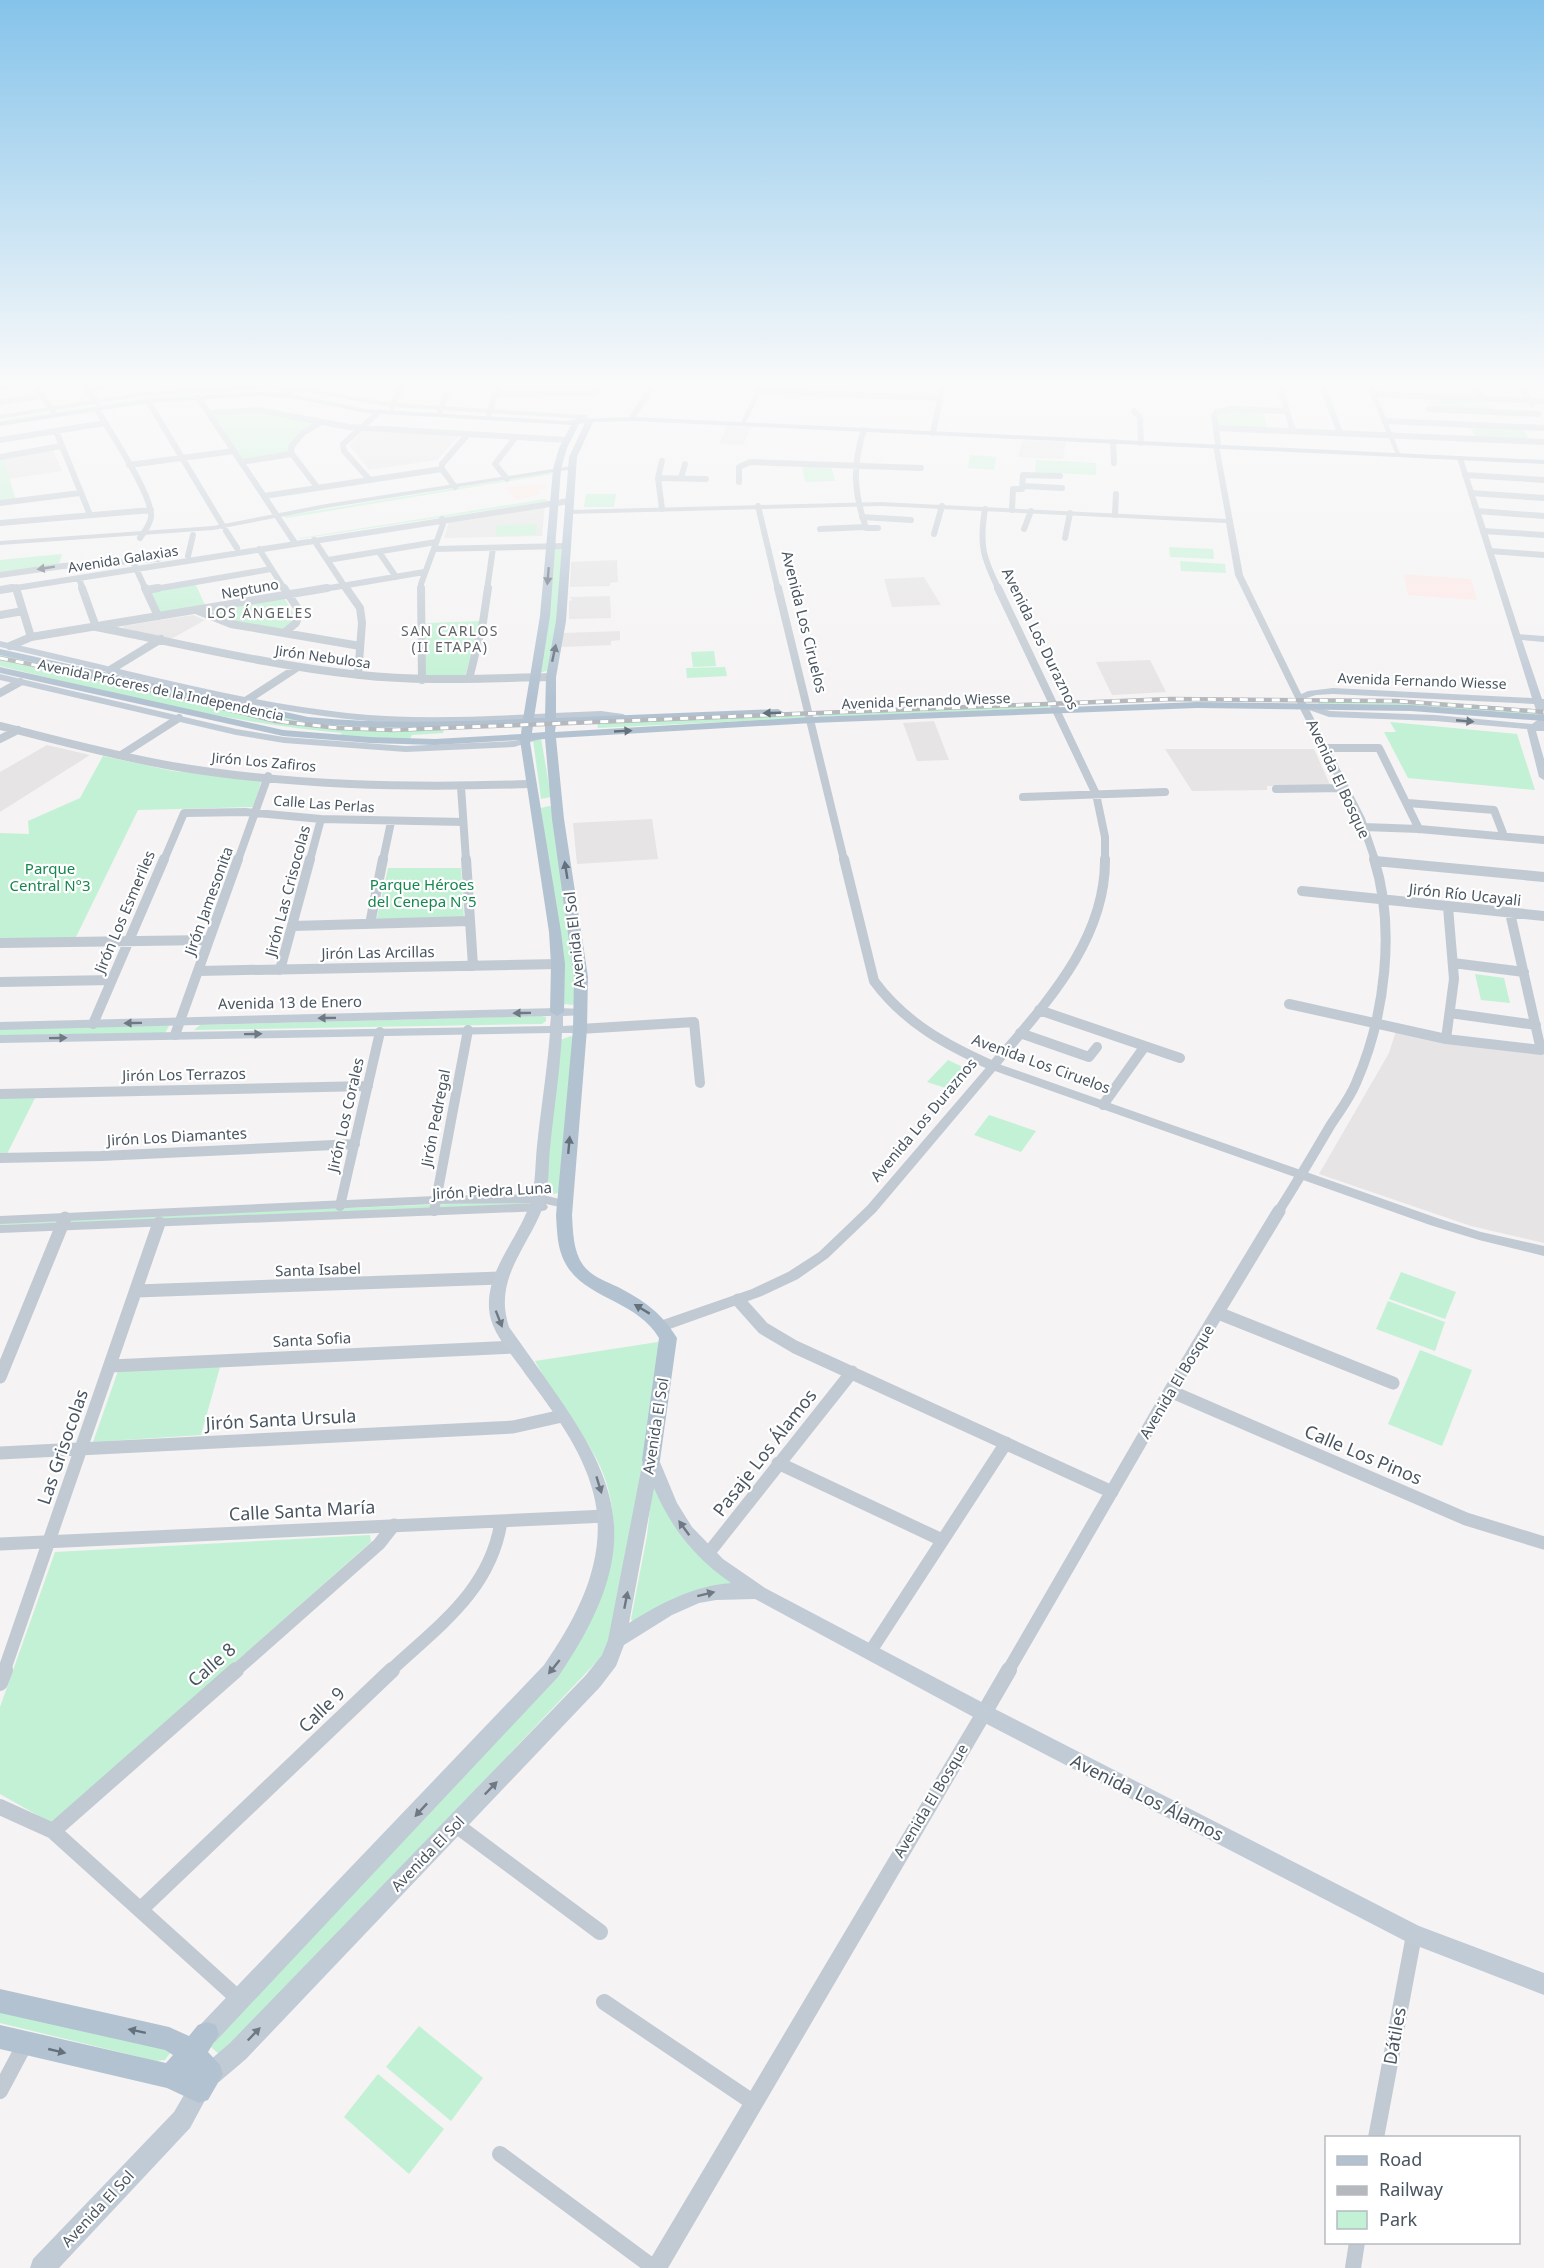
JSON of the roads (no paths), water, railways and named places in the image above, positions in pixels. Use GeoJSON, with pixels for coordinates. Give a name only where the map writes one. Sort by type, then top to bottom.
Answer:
{"type":"FeatureCollection","features":[{"type":"Feature","properties":{"kind":"main road","name":"Avenida El Sol"},"geometry":{"type":"LineString","coordinates":[[171,2076],[199,2042],[551,1671],[570,1645],[595,1594],[602,1568],[606,1516],[601,1491],[592,1466],[496,1316],[495,1303],[500,1278],[537,1203],[557,1029],[558,964],[530,784],[526,739],[533,677],[545,616],[555,487]]}},
{"type":"Feature","properties":{"kind":"main road","name":"Avenida El Sol"},"geometry":{"type":"LineString","coordinates":[[42,2268],[182,2120],[205,2082],[238,2051],[593,1682],[609,1660],[618,1640],[651,1460],[668,1338],[662,1326],[650,1313],[584,1277],[576,1270],[567,1246],[564,1204],[580,1029],[580,961],[556,802],[550,735],[550,677],[561,619],[570,487]]}},
{"type":"Feature","properties":{"kind":"main road"},"geometry":{"type":"LineString","coordinates":[[1519,641],[1544,639]]}},
{"type":"Feature","properties":{"kind":"main road"},"geometry":{"type":"LineString","coordinates":[[1519,641],[1544,646]]}},
{"type":"Feature","properties":{"kind":"main road"},"geometry":{"type":"LineString","coordinates":[[1519,641],[1542,715],[1531,731],[1544,777]]}},
{"type":"Feature","properties":{"kind":"main road","name":"Avenida Próceres de la Independencia"},"geometry":{"type":"LineString","coordinates":[[3,647],[247,700],[349,716],[527,718]]}},
{"type":"Feature","properties":{"kind":"main road","name":"Avenida Próceres de la Independencia"},"geometry":{"type":"LineString","coordinates":[[3,647],[308,720],[388,726],[527,718]]}},
{"type":"Feature","properties":{"kind":"main road","name":"Avenida Próceres de la Independencia"},"geometry":{"type":"LineString","coordinates":[[0,669],[150,705],[283,733],[407,741],[526,739]]}},
{"type":"Feature","properties":{"kind":"main road","name":"Avenida Próceres de la Independencia"},"geometry":{"type":"LineString","coordinates":[[0,677],[265,737],[406,749],[450,748],[550,735]]}},
{"type":"Feature","properties":{"kind":"main road","name":"Avenida Fernando Wiesse"},"geometry":{"type":"LineString","coordinates":[[1302,701],[1313,692],[1422,694],[1542,715]]}},
{"type":"Feature","properties":{"kind":"main road","name":"Avenida Fernando Wiesse"},"geometry":{"type":"LineString","coordinates":[[550,735],[810,716],[1231,701],[1302,701],[1542,715]]}},
{"type":"Feature","properties":{"kind":"main road","name":"Avenida Fernando Wiesse"},"geometry":{"type":"LineString","coordinates":[[527,718],[810,716]]}},
{"type":"Feature","properties":{"kind":"main road"},"geometry":{"type":"LineString","coordinates":[[533,805],[556,802]]}},
{"type":"Feature","properties":{"kind":"main road","name":"Avenida 13 de Enero"},"geometry":{"type":"LineString","coordinates":[[0,1026],[581,1012]]}},
{"type":"Feature","properties":{"kind":"main road","name":"Avenida 13 de Enero"},"geometry":{"type":"LineString","coordinates":[[0,1039],[580,1029]]}},
{"type":"Feature","properties":{"kind":"main road","name":"Avenida Los Álamos"},"geometry":{"type":"LineString","coordinates":[[651,1460],[676,1518],[707,1555],[728,1573],[759,1593],[984,1713],[1414,1935],[1544,1984]]}},
{"type":"Feature","properties":{"kind":"main road","name":"Avenida Los Álamos"},"geometry":{"type":"LineString","coordinates":[[618,1640],[660,1612],[704,1594],[722,1590],[759,1593]]}},
{"type":"Feature","properties":{"kind":"main road"},"geometry":{"type":"LineString","coordinates":[[0,2001],[169,2039],[199,2042],[205,2082],[0,2037]]}},
{"type":"Feature","properties":{"kind":"street"},"geometry":{"type":"LineString","coordinates":[[78,487],[90,515]]}},
{"type":"Feature","properties":{"kind":"street"},"geometry":{"type":"LineString","coordinates":[[140,487],[152,517],[142,535]]}},
{"type":"Feature","properties":{"kind":"street"},"geometry":{"type":"LineString","coordinates":[[199,487],[237,548]]}},
{"type":"Feature","properties":{"kind":"street"},"geometry":{"type":"LineString","coordinates":[[258,487],[294,541]]}},
{"type":"Feature","properties":{"kind":"street"},"geometry":{"type":"LineString","coordinates":[[264,496],[318,487]]}},
{"type":"Feature","properties":{"kind":"street"},"geometry":{"type":"LineString","coordinates":[[0,543],[142,535],[193,535],[455,487]]}},
{"type":"Feature","properties":{"kind":"street"},"geometry":{"type":"LineString","coordinates":[[279,518],[471,487]]}},
{"type":"Feature","properties":{"kind":"street"},"geometry":{"type":"LineString","coordinates":[[659,487],[662,509]]}},
{"type":"Feature","properties":{"kind":"street"},"geometry":{"type":"LineString","coordinates":[[854,487],[856,504],[865,527]]}},
{"type":"Feature","properties":{"kind":"street"},"geometry":{"type":"LineString","coordinates":[[1012,510],[1013,489],[1022,489],[1023,487]]}},
{"type":"Feature","properties":{"kind":"street"},"geometry":{"type":"LineString","coordinates":[[1039,487],[1062,488]]}},
{"type":"Feature","properties":{"kind":"street","name":"Avenida El Bosque"},"geometry":{"type":"LineString","coordinates":[[655,2268],[984,1713],[1170,1391],[1356,1084],[1376,1025],[1386,956],[1384,901],[1375,861],[1364,827],[1244,587],[1236,564],[1224,487]]}},
{"type":"Feature","properties":{"kind":"street"},"geometry":{"type":"LineString","coordinates":[[1469,487],[1519,641]]}},
{"type":"Feature","properties":{"kind":"street"},"geometry":{"type":"LineString","coordinates":[[0,503],[80,493]]}},
{"type":"Feature","properties":{"kind":"street"},"geometry":{"type":"LineString","coordinates":[[1471,493],[1544,498]]}},
{"type":"Feature","properties":{"kind":"street"},"geometry":{"type":"LineString","coordinates":[[1115,515],[1116,494]]}},
{"type":"Feature","properties":{"kind":"street","name":"Avenida Galaxias"},"geometry":{"type":"LineString","coordinates":[[0,590],[554,499]]}},
{"type":"Feature","properties":{"kind":"street","name":"Avenida Galaxias"},"geometry":{"type":"LineString","coordinates":[[0,575],[63,566],[188,556],[554,499],[569,499]]}},
{"type":"Feature","properties":{"kind":"street"},"geometry":{"type":"LineString","coordinates":[[568,512],[856,504],[942,506],[1229,522]]}},
{"type":"Feature","properties":{"kind":"street","name":"Avenida Los Ciruelos"},"geometry":{"type":"LineString","coordinates":[[758,506],[874,981],[889,1002],[917,1026],[956,1050],[993,1065],[1460,1230],[1544,1251]]}},
{"type":"Feature","properties":{"kind":"street"},"geometry":{"type":"LineString","coordinates":[[934,534],[942,506]]}},
{"type":"Feature","properties":{"kind":"street","name":"Avenida Los Duraznos"},"geometry":{"type":"LineString","coordinates":[[662,1326],[738,1300],[796,1274],[838,1243],[891,1186],[1020,1033],[1066,978],[1081,954],[1103,891],[1107,846],[1104,821],[1096,794],[984,558],[981,534],[985,509]]}},
{"type":"Feature","properties":{"kind":"street"},"geometry":{"type":"LineString","coordinates":[[0,523],[151,510]]}},
{"type":"Feature","properties":{"kind":"street"},"geometry":{"type":"LineString","coordinates":[[1024,529],[1030,511]]}},
{"type":"Feature","properties":{"kind":"street"},"geometry":{"type":"LineString","coordinates":[[1477,511],[1544,516]]}},
{"type":"Feature","properties":{"kind":"street"},"geometry":{"type":"LineString","coordinates":[[1065,538],[1070,513]]}},
{"type":"Feature","properties":{"kind":"street"},"geometry":{"type":"LineString","coordinates":[[862,517],[911,520]]}},
{"type":"Feature","properties":{"kind":"street"},"geometry":{"type":"LineString","coordinates":[[422,680],[421,584],[444,524],[442,519]]}},
{"type":"Feature","properties":{"kind":"street"},"geometry":{"type":"LineString","coordinates":[[0,548],[224,528]]}},
{"type":"Feature","properties":{"kind":"street"},"geometry":{"type":"LineString","coordinates":[[820,529],[878,528]]}},
{"type":"Feature","properties":{"kind":"street"},"geometry":{"type":"LineString","coordinates":[[1483,531],[1544,535]]}},
{"type":"Feature","properties":{"kind":"street"},"geometry":{"type":"LineString","coordinates":[[188,556],[193,535]]}},
{"type":"Feature","properties":{"kind":"street"},"geometry":{"type":"LineString","coordinates":[[314,540],[346,585],[361,613],[358,675]]}},
{"type":"Feature","properties":{"kind":"street"},"geometry":{"type":"LineString","coordinates":[[328,560],[435,546],[493,548],[567,546]]}},
{"type":"Feature","properties":{"kind":"street"},"geometry":{"type":"LineString","coordinates":[[469,680],[483,622],[493,548]]}},
{"type":"Feature","properties":{"kind":"street"},"geometry":{"type":"LineString","coordinates":[[259,549],[300,612],[296,623],[284,633]]}},
{"type":"Feature","properties":{"kind":"street"},"geometry":{"type":"LineString","coordinates":[[1490,551],[1544,555]]}},
{"type":"Feature","properties":{"kind":"street"},"geometry":{"type":"LineString","coordinates":[[379,552],[396,577]]}},
{"type":"Feature","properties":{"kind":"street"},"geometry":{"type":"LineString","coordinates":[[133,561],[158,616]]}},
{"type":"Feature","properties":{"kind":"street"},"geometry":{"type":"LineString","coordinates":[[146,590],[271,569]]}},
{"type":"Feature","properties":{"kind":"street","name":"Neptuno"},"geometry":{"type":"LineString","coordinates":[[3,647],[31,637],[424,572]]}},
{"type":"Feature","properties":{"kind":"street"},"geometry":{"type":"LineString","coordinates":[[79,578],[96,627]]}},
{"type":"Feature","properties":{"kind":"street"},"geometry":{"type":"LineString","coordinates":[[16,588],[31,637]]}},
{"type":"Feature","properties":{"kind":"street"},"geometry":{"type":"LineString","coordinates":[[195,610],[221,621],[360,646]]}},
{"type":"Feature","properties":{"kind":"street"},"geometry":{"type":"LineString","coordinates":[[0,615],[23,611]]}},
{"type":"Feature","properties":{"kind":"street","name":"Jirón Nebulosa"},"geometry":{"type":"LineString","coordinates":[[96,627],[298,667],[358,675],[422,680],[550,677]]}},
{"type":"Feature","properties":{"kind":"street"},"geometry":{"type":"LineString","coordinates":[[110,670],[160,639]]}},
{"type":"Feature","properties":{"kind":"street"},"geometry":{"type":"LineString","coordinates":[[247,700],[298,667]]}},
{"type":"Feature","properties":{"kind":"street"},"geometry":{"type":"LineString","coordinates":[[0,693],[20,682]]}},
{"type":"Feature","properties":{"kind":"street"},"geometry":{"type":"LineString","coordinates":[[121,755],[179,718]]}},
{"type":"Feature","properties":{"kind":"street","name":"Jirón Los Zafiros"},"geometry":{"type":"LineString","coordinates":[[0,726],[176,766],[342,783],[461,787],[530,784]]}},
{"type":"Feature","properties":{"kind":"street"},"geometry":{"type":"LineString","coordinates":[[0,739],[18,730]]}},
{"type":"Feature","properties":{"kind":"street"},"geometry":{"type":"LineString","coordinates":[[1324,748],[1379,748],[1408,802],[1419,829]]}},
{"type":"Feature","properties":{"kind":"street","name":"Jirón Jamesonita"},"geometry":{"type":"LineString","coordinates":[[175,1035],[268,776]]}},
{"type":"Feature","properties":{"kind":"street"},"geometry":{"type":"LineString","coordinates":[[461,787],[473,966]]}},
{"type":"Feature","properties":{"kind":"street"},"geometry":{"type":"LineString","coordinates":[[1276,789],[1344,788]]}},
{"type":"Feature","properties":{"kind":"street"},"geometry":{"type":"LineString","coordinates":[[1023,797],[1165,792]]}},
{"type":"Feature","properties":{"kind":"street"},"geometry":{"type":"LineString","coordinates":[[1408,802],[1494,810],[1504,836]]}},
{"type":"Feature","properties":{"kind":"street","name":"Calle Las Perlas"},"geometry":{"type":"LineString","coordinates":[[184,813],[256,813],[321,819],[463,822]]}},
{"type":"Feature","properties":{"kind":"street","name":"Jirón Los Esmeriles"},"geometry":{"type":"LineString","coordinates":[[93,1024],[184,813]]}},
{"type":"Feature","properties":{"kind":"street","name":"Jirón Las Crisocolas"},"geometry":{"type":"LineString","coordinates":[[280,970],[321,819]]}},
{"type":"Feature","properties":{"kind":"street"},"geometry":{"type":"LineString","coordinates":[[370,924],[391,822]]}},
{"type":"Feature","properties":{"kind":"street"},"geometry":{"type":"LineString","coordinates":[[1364,827],[1419,829],[1544,840]]}},
{"type":"Feature","properties":{"kind":"street"},"geometry":{"type":"LineString","coordinates":[[1375,861],[1544,877]]}},
{"type":"Feature","properties":{"kind":"street","name":"Jirón Río Ucayali"},"geometry":{"type":"LineString","coordinates":[[1302,891],[1544,916]]}},
{"type":"Feature","properties":{"kind":"street"},"geometry":{"type":"LineString","coordinates":[[1446,1039],[1454,963],[1448,907]]}},
{"type":"Feature","properties":{"kind":"street"},"geometry":{"type":"LineString","coordinates":[[1289,1005],[1446,1039],[1541,1050],[1510,913]]}},
{"type":"Feature","properties":{"kind":"street"},"geometry":{"type":"LineString","coordinates":[[293,926],[469,921]]}},
{"type":"Feature","properties":{"kind":"street"},"geometry":{"type":"LineString","coordinates":[[0,943],[209,940]]}},
{"type":"Feature","properties":{"kind":"street"},"geometry":{"type":"LineString","coordinates":[[1454,963],[1524,972]]}},
{"type":"Feature","properties":{"kind":"street","name":"Jirón Las Arcillas"},"geometry":{"type":"LineString","coordinates":[[198,971],[558,964]]}},
{"type":"Feature","properties":{"kind":"street"},"geometry":{"type":"LineString","coordinates":[[0,982],[112,980]]}},
{"type":"Feature","properties":{"kind":"street"},"geometry":{"type":"LineString","coordinates":[[1039,1010],[1180,1058]]}},
{"type":"Feature","properties":{"kind":"street"},"geometry":{"type":"LineString","coordinates":[[1450,1013],[1536,1025]]}},
{"type":"Feature","properties":{"kind":"street"},"geometry":{"type":"LineString","coordinates":[[580,1029],[694,1022],[700,1083]]}},
{"type":"Feature","properties":{"kind":"street","name":"Jirón Pedregal"},"geometry":{"type":"LineString","coordinates":[[434,1206],[468,1030]]}},
{"type":"Feature","properties":{"kind":"street","name":"Jirón Los Corales"},"geometry":{"type":"LineString","coordinates":[[340,1206],[380,1032]]}},
{"type":"Feature","properties":{"kind":"street"},"geometry":{"type":"LineString","coordinates":[[1020,1033],[1089,1058],[1097,1047]]}},
{"type":"Feature","properties":{"kind":"street"},"geometry":{"type":"LineString","coordinates":[[1103,1105],[1145,1046]]}},
{"type":"Feature","properties":{"kind":"street","name":"Jirón Los Terrazos"},"geometry":{"type":"LineString","coordinates":[[0,1094],[368,1086]]}},
{"type":"Feature","properties":{"kind":"street","name":"Jirón Los Diamantes"},"geometry":{"type":"LineString","coordinates":[[0,1158],[101,1156],[356,1144]]}},
{"type":"Feature","properties":{"kind":"street","name":"Jirón Piedra Luna"},"geometry":{"type":"LineString","coordinates":[[0,1229],[64,1222],[340,1206],[564,1204]]}},
{"type":"Feature","properties":{"kind":"street","name":"Jirón Piedra Luna"},"geometry":{"type":"LineString","coordinates":[[0,1220],[159,1223],[434,1206]]}},
{"type":"Feature","properties":{"kind":"street"},"geometry":{"type":"LineString","coordinates":[[0,1377],[64,1222]]}},
{"type":"Feature","properties":{"kind":"street","name":"Las Grisocolas"},"geometry":{"type":"LineString","coordinates":[[0,1683],[159,1223]]}},
{"type":"Feature","properties":{"kind":"street","name":"Santa Isabel"},"geometry":{"type":"LineString","coordinates":[[136,1291],[500,1278]]}},
{"type":"Feature","properties":{"kind":"street"},"geometry":{"type":"LineString","coordinates":[[738,1300],[749,1318],[795,1347],[1112,1492]]}},
{"type":"Feature","properties":{"kind":"street"},"geometry":{"type":"LineString","coordinates":[[1218,1313],[1393,1383]]}},
{"type":"Feature","properties":{"kind":"street","name":"Santa Sofia"},"geometry":{"type":"LineString","coordinates":[[111,1366],[515,1347]]}},
{"type":"Feature","properties":{"kind":"street","name":"Pasaje Los Álamos"},"geometry":{"type":"LineString","coordinates":[[707,1555],[852,1372]]}},
{"type":"Feature","properties":{"kind":"street","name":"Calle Los Pinos"},"geometry":{"type":"LineString","coordinates":[[1170,1391],[1466,1519],[1544,1544]]}},
{"type":"Feature","properties":{"kind":"street","name":"Jirón Santa Ursula"},"geometry":{"type":"LineString","coordinates":[[0,1453],[513,1426],[562,1416]]}},
{"type":"Feature","properties":{"kind":"street"},"geometry":{"type":"LineString","coordinates":[[870,1652],[1006,1443]]}},
{"type":"Feature","properties":{"kind":"street"},"geometry":{"type":"LineString","coordinates":[[778,1463],[942,1540]]}},
{"type":"Feature","properties":{"kind":"street","name":"Calle Santa María"},"geometry":{"type":"LineString","coordinates":[[0,1544],[606,1516]]}},
{"type":"Feature","properties":{"kind":"street","name":"Calle 9"},"geometry":{"type":"LineString","coordinates":[[141,1909],[472,1593],[489,1569],[498,1547],[501,1521]]}},
{"type":"Feature","properties":{"kind":"street","name":"Calle 8"},"geometry":{"type":"LineString","coordinates":[[53,1831],[379,1544],[394,1525]]}},
{"type":"Feature","properties":{"kind":"street"},"geometry":{"type":"LineString","coordinates":[[0,1808],[53,1831],[240,2000]]}},
{"type":"Feature","properties":{"kind":"street"},"geometry":{"type":"LineString","coordinates":[[456,1825],[600,1932]]}},
{"type":"Feature","properties":{"kind":"street","name":"Dátiles"},"geometry":{"type":"LineString","coordinates":[[1377,2136],[1414,1935]]}},
{"type":"Feature","properties":{"kind":"street"},"geometry":{"type":"LineString","coordinates":[[604,2002],[754,2103]]}},
{"type":"Feature","properties":{"kind":"street"},"geometry":{"type":"LineString","coordinates":[[0,2091],[25,2044]]}},
{"type":"Feature","properties":{"kind":"street"},"geometry":{"type":"LineString","coordinates":[[500,2154],[655,2268]]}},
{"type":"Feature","properties":{"kind":"street"},"geometry":{"type":"LineString","coordinates":[[1353,2268],[1357,2244]]}},
{"type":"Feature","properties":{"kind":"railway"},"geometry":{"type":"LineString","coordinates":[[0,658],[113,681],[276,721],[338,728],[393,730],[1171,699],[1396,701],[1544,712]]}},
{"type":"Feature","properties":{"kind":"district","name":"LOS ÁNGELES"},"geometry":{"type":"Point","coordinates":[260,613]}},
{"type":"Feature","properties":{"kind":"district","name":"SAN CARLOS (II ETAPA)"},"geometry":{"type":"Point","coordinates":[450,640]}},
{"type":"Feature","properties":{"kind":"park label","name":"Parque Central N°3"},"geometry":{"type":"Point","coordinates":[50,878]}},
{"type":"Feature","properties":{"kind":"park label","name":"Parque Héroes del Cenepa N°5"},"geometry":{"type":"Point","coordinates":[422,894]}}]}
